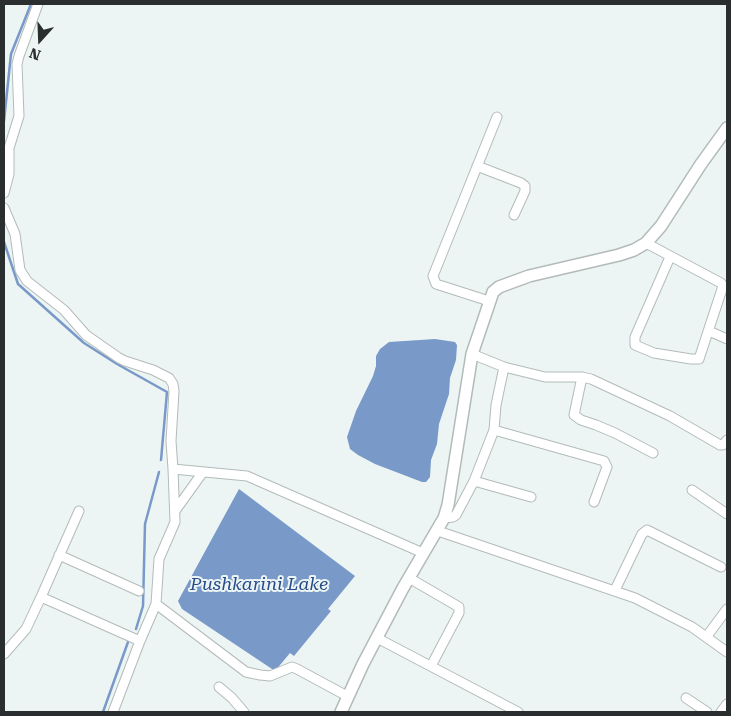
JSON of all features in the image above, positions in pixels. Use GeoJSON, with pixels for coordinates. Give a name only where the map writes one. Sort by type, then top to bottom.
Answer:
{"type":"FeatureCollection","features":[{"type":"Feature","properties":{"kind":"main road"},"geometry":{"type":"LineString","coordinates":[[341,712],[347,696],[377,638],[444,518],[450,496],[472,354],[493,292],[499,287],[529,276],[620,255],[646,243],[661,226],[727,128]]}},
{"type":"Feature","properties":{"kind":"street"},"geometry":{"type":"LineString","coordinates":[[4,193],[9,174],[10,148],[19,116],[17,64],[38,4]]}},
{"type":"Feature","properties":{"kind":"street"},"geometry":{"type":"LineString","coordinates":[[489,301],[436,284],[433,276],[497,117]]}},
{"type":"Feature","properties":{"kind":"street"},"geometry":{"type":"LineString","coordinates":[[477,166],[525,186],[525,191],[514,215]]}},
{"type":"Feature","properties":{"kind":"street"},"geometry":{"type":"LineString","coordinates":[[4,208],[15,234],[20,270],[26,282],[64,310],[86,335],[119,358],[158,372],[170,378],[173,384],[171,441],[175,522],[159,559],[156,604],[113,712]]}},
{"type":"Feature","properties":{"kind":"street"},"geometry":{"type":"LineString","coordinates":[[646,243],[721,283],[723,286],[699,359],[691,360],[654,353],[635,344],[635,337],[670,257]]}},
{"type":"Feature","properties":{"kind":"street"},"geometry":{"type":"LineString","coordinates":[[709,331],[727,339]]}},
{"type":"Feature","properties":{"kind":"street"},"geometry":{"type":"LineString","coordinates":[[472,354],[504,366],[544,377],[582,377],[591,379],[670,416],[720,445],[723,445],[727,440]]}},
{"type":"Feature","properties":{"kind":"street"},"geometry":{"type":"LineString","coordinates":[[444,518],[456,515],[474,481],[494,430],[496,405],[504,366]]}},
{"type":"Feature","properties":{"kind":"street"},"geometry":{"type":"LineString","coordinates":[[582,377],[574,415],[581,420],[615,433],[653,453]]}},
{"type":"Feature","properties":{"kind":"street"},"geometry":{"type":"LineString","coordinates":[[494,430],[604,461],[607,467],[594,502]]}},
{"type":"Feature","properties":{"kind":"street"},"geometry":{"type":"LineString","coordinates":[[173,469],[247,476],[423,553]]}},
{"type":"Feature","properties":{"kind":"street"},"geometry":{"type":"LineString","coordinates":[[175,511],[203,472]]}},
{"type":"Feature","properties":{"kind":"street"},"geometry":{"type":"LineString","coordinates":[[474,481],[531,497]]}},
{"type":"Feature","properties":{"kind":"street"},"geometry":{"type":"LineString","coordinates":[[692,490],[727,513]]}},
{"type":"Feature","properties":{"kind":"street"},"geometry":{"type":"LineString","coordinates":[[4,654],[26,629],[79,511]]}},
{"type":"Feature","properties":{"kind":"street"},"geometry":{"type":"LineString","coordinates":[[614,590],[642,534],[646,530],[721,568]]}},
{"type":"Feature","properties":{"kind":"street"},"geometry":{"type":"LineString","coordinates":[[438,531],[635,598],[692,627],[727,652]]}},
{"type":"Feature","properties":{"kind":"street"},"geometry":{"type":"LineString","coordinates":[[59,554],[139,591]]}},
{"type":"Feature","properties":{"kind":"street"},"geometry":{"type":"LineString","coordinates":[[409,578],[459,607],[459,614],[431,666]]}},
{"type":"Feature","properties":{"kind":"street"},"geometry":{"type":"LineString","coordinates":[[41,597],[140,641]]}},
{"type":"Feature","properties":{"kind":"street"},"geometry":{"type":"LineString","coordinates":[[156,604],[246,672],[270,676],[292,667],[347,696]]}},
{"type":"Feature","properties":{"kind":"street"},"geometry":{"type":"LineString","coordinates":[[707,636],[727,609]]}},
{"type":"Feature","properties":{"kind":"street"},"geometry":{"type":"LineString","coordinates":[[377,638],[518,712]]}},
{"type":"Feature","properties":{"kind":"street"},"geometry":{"type":"LineString","coordinates":[[219,687],[244,712]]}},
{"type":"Feature","properties":{"kind":"street"},"geometry":{"type":"LineString","coordinates":[[686,698],[707,712]]}},
{"type":"Feature","properties":{"kind":"street"},"geometry":{"type":"LineString","coordinates":[[721,712],[727,704]]}},
{"type":"Feature","properties":{"kind":"water"},"geometry":{"type":"Polygon","coordinates":[[[435,339],[455,342],[457,345],[456,360],[450,378],[449,394],[439,424],[437,444],[431,460],[430,477],[426,482],[422,482],[375,464],[358,455],[350,449],[347,437],[356,411],[373,376],[376,356],[380,349],[389,342],[435,339]]]}},
{"type":"Feature","properties":{"kind":"water","name":"Pushkarini Lake"},"geometry":{"type":"Polygon","coordinates":[[[239,489],[355,576],[328,609],[331,611],[294,656],[290,653],[275,671],[182,609],[178,601],[239,489]]]}},
{"type":"Feature","properties":{"kind":"waterway"},"geometry":{"type":"LineString","coordinates":[[4,121],[11,54],[31,4]]}},
{"type":"Feature","properties":{"kind":"waterway"},"geometry":{"type":"LineString","coordinates":[[4,242],[18,284],[84,343],[167,392],[161,460]]}},
{"type":"Feature","properties":{"kind":"waterway"},"geometry":{"type":"LineString","coordinates":[[136,629],[143,606],[145,524],[159,472]]}},
{"type":"Feature","properties":{"kind":"waterway"},"geometry":{"type":"LineString","coordinates":[[103,712],[128,642]]}}]}
